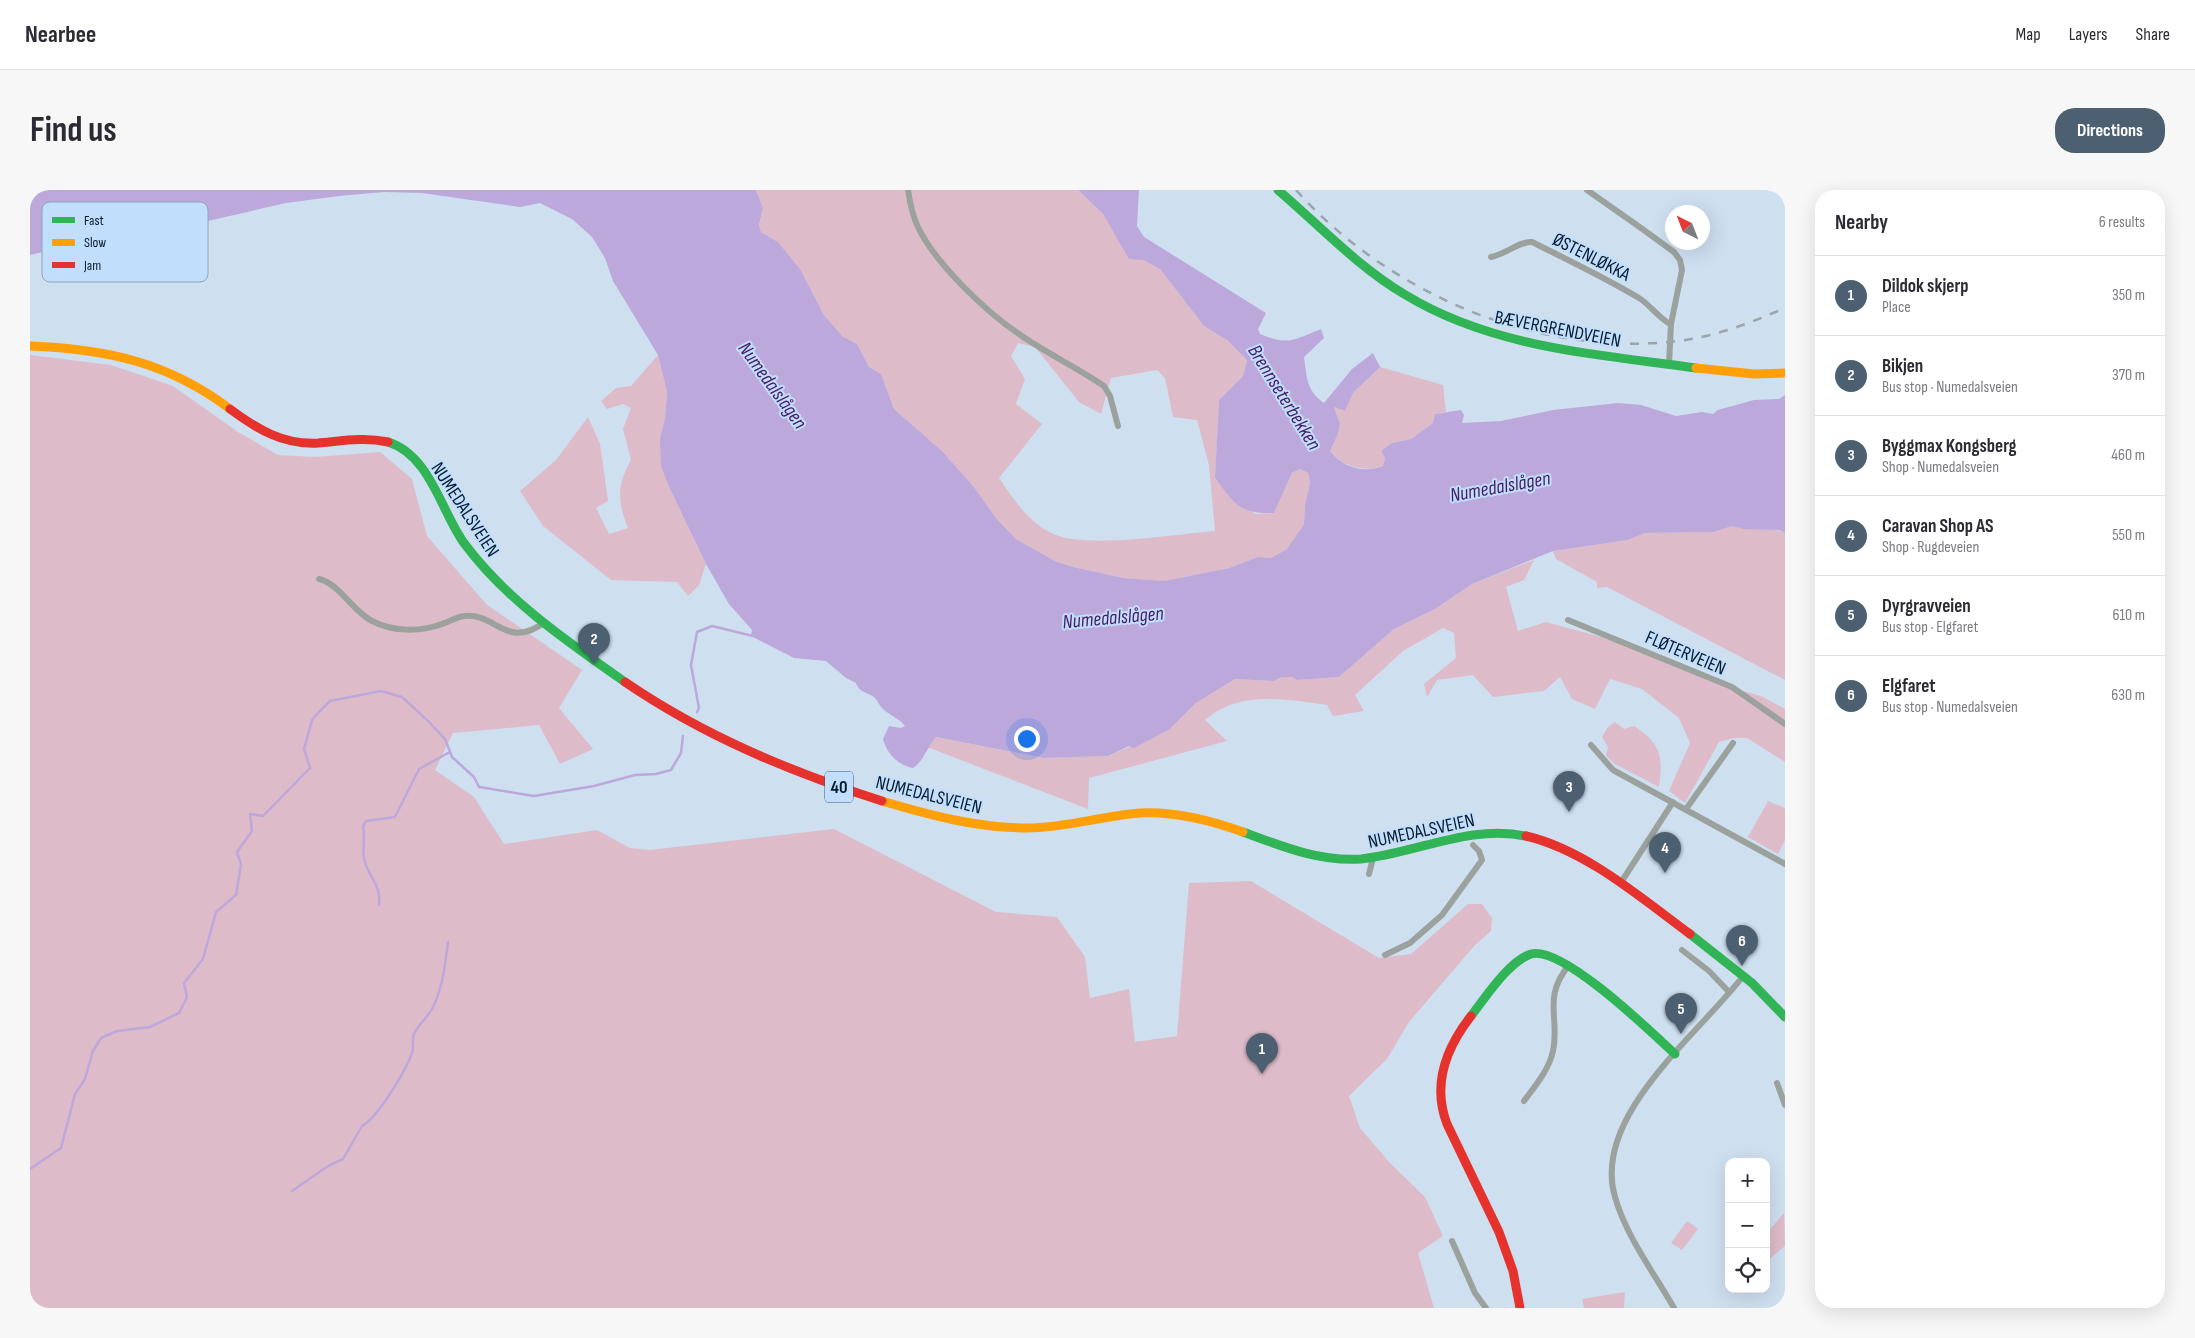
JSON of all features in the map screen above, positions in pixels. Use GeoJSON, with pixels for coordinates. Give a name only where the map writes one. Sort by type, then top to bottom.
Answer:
{"type":"FeatureCollection","features":[{"type":"Feature","properties":{"kind":"main road","name":"BÆVERGRENDVEIEN"},"geometry":{"type":"LineString","coordinates":[[1278,190],[1384,282],[1440,314],[1489,332],[1528,343],[1734,374],[1785,373]]}},
{"type":"Feature","properties":{"kind":"main road","name":"NUMEDALSVEIEN"},"geometry":{"type":"LineString","coordinates":[[30,346],[82,350],[161,367],[204,390],[256,426],[287,441],[319,444],[369,439],[398,447],[415,461],[454,527],[478,560],[508,591],[544,622],[616,676],[695,727],[759,758],[873,797],[968,822],[1019,829],[1052,827],[1130,814],[1173,814],[1231,827],[1311,854],[1345,859],[1374,858],[1469,835],[1493,832],[1519,834],[1543,840],[1569,851],[1698,939],[1744,975],[1785,1017]]}},
{"type":"Feature","properties":{"kind":"main road"},"geometry":{"type":"LineString","coordinates":[[1520,1308],[1510,1263],[1482,1195],[1443,1113],[1442,1080],[1444,1063],[1455,1041],[1512,965],[1527,956],[1538,953],[1552,955],[1569,965],[1675,1054]]}},
{"type":"Feature","properties":{"kind":"street"},"geometry":{"type":"LineString","coordinates":[[908,190],[918,227],[930,247],[975,298],[1018,334],[1104,386],[1110,396],[1118,426]]}},
{"type":"Feature","properties":{"kind":"street"},"geometry":{"type":"LineString","coordinates":[[1587,190],[1674,252],[1680,260],[1682,270],[1671,324],[1669,364]]}},
{"type":"Feature","properties":{"kind":"street","name":"ØSTENLØKKA"},"geometry":{"type":"LineString","coordinates":[[1492,257],[1507,253],[1523,243],[1532,242],[1641,299],[1657,312],[1665,322],[1671,324]]}},
{"type":"Feature","properties":{"kind":"street"},"geometry":{"type":"LineString","coordinates":[[319,579],[330,584],[372,621],[394,628],[416,630],[464,616],[485,620],[510,632],[521,633],[530,632],[544,622]]}},
{"type":"Feature","properties":{"kind":"street","name":"FLØTERVEIEN"},"geometry":{"type":"LineString","coordinates":[[1568,620],[1732,687],[1785,724]]}},
{"type":"Feature","properties":{"kind":"street"},"geometry":{"type":"LineString","coordinates":[[1686,809],[1732,743]]}},
{"type":"Feature","properties":{"kind":"street"},"geometry":{"type":"LineString","coordinates":[[1591,745],[1613,770],[1785,864]]}},
{"type":"Feature","properties":{"kind":"street"},"geometry":{"type":"LineString","coordinates":[[1620,884],[1673,802]]}},
{"type":"Feature","properties":{"kind":"street"},"geometry":{"type":"LineString","coordinates":[[1386,954],[1410,943],[1442,915],[1482,860],[1479,851],[1473,845]]}},
{"type":"Feature","properties":{"kind":"street"},"geometry":{"type":"LineString","coordinates":[[1369,874],[1374,858]]}},
{"type":"Feature","properties":{"kind":"street"},"geometry":{"type":"LineString","coordinates":[[1682,950],[1705,968],[1729,992]]}},
{"type":"Feature","properties":{"kind":"street"},"geometry":{"type":"LineString","coordinates":[[1524,1101],[1550,1061],[1553,1049],[1554,990],[1569,965]]}},
{"type":"Feature","properties":{"kind":"street"},"geometry":{"type":"LineString","coordinates":[[1674,1308],[1625,1222],[1614,1196],[1612,1165],[1616,1139],[1643,1092],[1744,975]]}},
{"type":"Feature","properties":{"kind":"street"},"geometry":{"type":"LineString","coordinates":[[1777,1083],[1785,1105]]}},
{"type":"Feature","properties":{"kind":"street"},"geometry":{"type":"LineString","coordinates":[[1452,1241],[1475,1293],[1486,1308]]}},
{"type":"Feature","properties":{"kind":"shaded area"},"geometry":{"type":"Polygon","coordinates":[[[756,190],[1078,190],[1103,214],[1115,233],[1143,260],[1160,269],[1204,326],[1227,340],[1247,360],[1243,376],[1219,400],[1215,479],[1255,514],[1274,513],[1292,473],[1300,469],[1308,473],[1310,483],[1305,505],[1304,524],[1287,549],[1271,558],[1258,557],[1229,568],[1164,581],[1124,578],[1073,567],[1055,561],[1016,539],[996,518],[974,487],[942,451],[894,409],[881,374],[869,367],[857,344],[842,336],[824,315],[800,269],[778,242],[761,232],[759,226],[763,208],[756,190]],[[1018,343],[1011,356],[1025,379],[1016,404],[1042,424],[999,478],[1028,516],[1051,533],[1066,538],[1085,540],[1107,541],[1215,531],[1209,465],[1197,420],[1173,417],[1165,378],[1157,370],[1111,378],[1101,414],[1079,402],[1035,347],[1018,343]]]}},
{"type":"Feature","properties":{"kind":"shaded area"},"geometry":{"type":"Polygon","coordinates":[[[30,355],[111,365],[173,386],[238,432],[278,455],[315,457],[380,452],[412,479],[427,536],[487,605],[582,670],[559,708],[593,749],[560,764],[539,725],[453,733],[435,770],[474,797],[504,844],[597,830],[630,848],[650,850],[834,829],[996,912],[1057,917],[1085,957],[1090,998],[1129,989],[1135,1042],[1177,1036],[1189,883],[1251,881],[1379,958],[1411,954],[1468,904],[1482,904],[1492,918],[1491,931],[1475,945],[1409,1022],[1387,1059],[1349,1096],[1360,1128],[1390,1163],[1425,1197],[1443,1236],[1418,1253],[1434,1308],[30,1308],[30,355]]]}},
{"type":"Feature","properties":{"kind":"shaded area"},"geometry":{"type":"Polygon","coordinates":[[[658,355],[667,392],[665,419],[660,437],[670,489],[706,564],[699,585],[688,596],[677,582],[611,580],[543,526],[520,491],[556,460],[588,417],[600,444],[608,501],[596,508],[609,534],[628,528],[622,510],[620,493],[623,477],[631,460],[623,429],[631,408],[623,404],[607,409],[601,401],[616,388],[631,386],[658,355]]]}},
{"type":"Feature","properties":{"kind":"shaded area"},"geometry":{"type":"Polygon","coordinates":[[[1380,367],[1443,385],[1446,412],[1435,414],[1433,423],[1411,439],[1392,443],[1381,451],[1385,458],[1383,466],[1368,469],[1354,467],[1341,461],[1330,451],[1338,434],[1340,424],[1334,407],[1345,410],[1353,393],[1380,367]]]}},
{"type":"Feature","properties":{"kind":"shaded area"},"geometry":{"type":"Polygon","coordinates":[[[1732,526],[1785,533],[1785,680],[1607,587],[1597,588],[1597,582],[1556,559],[1553,551],[1628,540],[1645,533],[1714,532],[1732,526]]]}},
{"type":"Feature","properties":{"kind":"shaded area"},"geometry":{"type":"Polygon","coordinates":[[[1534,560],[1524,580],[1506,587],[1518,631],[1546,622],[1619,642],[1722,685],[1761,696],[1785,709],[1785,762],[1747,738],[1733,738],[1719,742],[1685,803],[1669,791],[1690,743],[1679,718],[1642,689],[1610,679],[1595,709],[1572,699],[1560,677],[1544,691],[1493,697],[1473,675],[1437,680],[1427,697],[1424,684],[1456,658],[1454,633],[1443,628],[1403,651],[1355,695],[1364,711],[1333,716],[1327,705],[1279,699],[1247,700],[1232,704],[1218,710],[1205,720],[1227,741],[1089,778],[1088,809],[927,747],[936,737],[1044,758],[1108,756],[1170,729],[1196,703],[1235,679],[1274,681],[1282,677],[1292,677],[1297,680],[1339,677],[1394,629],[1435,609],[1472,584],[1534,560]]]}},
{"type":"Feature","properties":{"kind":"shaded area"},"geometry":{"type":"Polygon","coordinates":[[[1615,722],[1624,729],[1634,726],[1643,732],[1655,745],[1661,766],[1659,787],[1615,764],[1606,756],[1608,747],[1602,737],[1608,727],[1615,722]]]}},
{"type":"Feature","properties":{"kind":"shaded area"},"geometry":{"type":"Polygon","coordinates":[[[1768,801],[1785,808],[1785,840],[1778,854],[1748,837],[1768,801]]]}},
{"type":"Feature","properties":{"kind":"shaded area"},"geometry":{"type":"Polygon","coordinates":[[[1784,1213],[1785,1246],[1770,1258],[1770,1248],[1770,1229],[1784,1213]]]}},
{"type":"Feature","properties":{"kind":"shaded area"},"geometry":{"type":"Polygon","coordinates":[[[1687,1221],[1698,1229],[1682,1250],[1671,1243],[1687,1221]]]}},
{"type":"Feature","properties":{"kind":"shaded area"},"geometry":{"type":"Polygon","coordinates":[[[1625,1292],[1624,1308],[1584,1308],[1582,1299],[1625,1292]]]}},
{"type":"Feature","properties":{"kind":"water"},"geometry":{"type":"Polygon","coordinates":[[[30,190],[756,190],[763,208],[759,225],[761,232],[778,242],[800,269],[824,315],[842,336],[857,344],[869,367],[881,374],[894,409],[942,451],[974,487],[996,518],[1016,539],[1055,561],[1073,567],[1124,578],[1164,581],[1229,568],[1258,557],[1271,558],[1287,549],[1304,524],[1305,505],[1310,483],[1308,473],[1300,469],[1292,473],[1274,513],[1262,513],[1253,512],[1239,506],[1215,478],[1219,400],[1243,376],[1247,360],[1227,340],[1204,326],[1160,269],[1143,260],[1129,259],[1103,214],[1078,190],[1139,190],[1137,226],[1144,237],[1266,313],[1258,329],[1260,334],[1285,341],[1321,329],[1324,338],[1304,357],[1308,383],[1318,398],[1324,403],[1352,369],[1373,353],[1380,367],[1353,393],[1345,411],[1334,407],[1340,424],[1338,434],[1330,451],[1347,465],[1361,469],[1383,466],[1385,458],[1381,451],[1392,443],[1411,439],[1433,423],[1435,414],[1461,410],[1464,415],[1462,423],[1501,421],[1553,410],[1618,403],[1641,405],[1676,416],[1702,412],[1713,414],[1718,410],[1754,400],[1779,399],[1785,395],[1785,533],[1779,530],[1744,529],[1732,526],[1714,532],[1645,533],[1628,540],[1553,551],[1472,584],[1435,609],[1394,629],[1339,677],[1297,680],[1292,677],[1282,677],[1274,681],[1235,679],[1196,703],[1170,729],[1134,748],[1129,746],[1108,756],[1044,758],[936,737],[920,762],[913,768],[898,761],[887,749],[883,739],[889,726],[901,728],[905,726],[882,708],[875,698],[861,691],[856,683],[846,678],[826,661],[794,658],[751,636],[752,630],[729,604],[706,564],[661,466],[660,437],[665,419],[667,392],[658,355],[613,281],[605,258],[592,237],[572,219],[540,203],[520,207],[422,193],[384,192],[339,196],[286,203],[208,221],[208,202],[42,202],[42,252],[30,255],[30,190]]]}},
{"type":"Feature","properties":{"kind":"waterway"},"geometry":{"type":"LineString","coordinates":[[697,712],[699,708],[691,665],[697,632],[712,626],[753,636]]}},
{"type":"Feature","properties":{"kind":"waterway"},"geometry":{"type":"LineString","coordinates":[[30,1169],[61,1148],[75,1094],[85,1079],[93,1051],[101,1038],[117,1031],[150,1027],[179,1013],[187,997],[184,983],[203,959],[216,912],[236,895],[241,864],[237,852],[252,831],[250,814],[263,816],[310,768],[304,749],[312,720],[330,701],[381,691],[402,697],[445,739],[452,757],[474,777],[479,787],[534,796],[594,786],[635,775],[656,774],[671,770],[681,753],[683,736]]}},
{"type":"Feature","properties":{"kind":"waterway"},"geometry":{"type":"LineString","coordinates":[[379,905],[377,887],[364,858],[363,826],[366,821],[395,817],[419,769],[450,752]]}},
{"type":"Feature","properties":{"kind":"waterway"},"geometry":{"type":"LineString","coordinates":[[292,1191],[328,1166],[343,1159],[362,1126],[368,1122],[383,1104],[404,1071],[412,1053],[414,1034],[430,1012],[439,993],[448,942]]}},
{"type":"Feature","properties":{"kind":"railway"},"geometry":{"type":"LineString","coordinates":[[1296,190],[1333,227],[1375,259],[1420,288],[1469,310],[1520,328],[1572,339],[1624,344],[1677,341],[1719,333],[1785,308]]}},
{"type":"Feature","properties":{"kind":"traffic: fast"},"geometry":{"type":"LineString","coordinates":[[1278,190],[1370,271],[1404,294],[1438,312],[1473,326],[1545,346],[1696,368]]}},
{"type":"Feature","properties":{"kind":"traffic: fast"},"geometry":{"type":"LineString","coordinates":[[388,442],[402,449],[424,471],[464,543],[499,583],[539,619],[625,682]]}},
{"type":"Feature","properties":{"kind":"traffic: fast"},"geometry":{"type":"LineString","coordinates":[[1243,832],[1301,852],[1346,859],[1382,856],[1464,836],[1505,833],[1526,836]]}},
{"type":"Feature","properties":{"kind":"traffic: fast"},"geometry":{"type":"LineString","coordinates":[[1690,934],[1752,983],[1785,1017]]}},
{"type":"Feature","properties":{"kind":"traffic: fast"},"geometry":{"type":"LineString","coordinates":[[1471,1016],[1514,964],[1531,954],[1545,955],[1563,963],[1606,992],[1675,1054]]}},
{"type":"Feature","properties":{"kind":"traffic: slow"},"geometry":{"type":"LineString","coordinates":[[30,346],[85,350],[135,361],[160,369],[183,380],[207,393],[230,409]]}},
{"type":"Feature","properties":{"kind":"traffic: slow"},"geometry":{"type":"LineString","coordinates":[[1696,368],[1754,374],[1785,373]]}},
{"type":"Feature","properties":{"kind":"traffic: slow"},"geometry":{"type":"LineString","coordinates":[[882,801],[953,820],[990,826],[1027,828],[1055,826],[1139,813],[1166,813],[1192,817],[1243,832]]}},
{"type":"Feature","properties":{"kind":"traffic: jam"},"geometry":{"type":"LineString","coordinates":[[230,409],[260,429],[293,441],[305,443],[344,440],[388,442]]}},
{"type":"Feature","properties":{"kind":"traffic: jam"},"geometry":{"type":"LineString","coordinates":[[625,682],[686,719],[749,751],[815,778],[882,801]]}},
{"type":"Feature","properties":{"kind":"traffic: jam"},"geometry":{"type":"LineString","coordinates":[[1526,836],[1570,852],[1591,864],[1632,891],[1690,934]]}},
{"type":"Feature","properties":{"kind":"traffic: jam"},"geometry":{"type":"LineString","coordinates":[[1471,1016],[1448,1054],[1444,1067],[1441,1081],[1443,1109],[1447,1124],[1499,1232],[1513,1271],[1520,1308]]}},
{"type":"Feature","properties":{"kind":"place","name":"Bikjen"},"geometry":{"type":"Point","coordinates":[594,664]}},
{"type":"Feature","properties":{"kind":"place","name":"Byggmax Kongsberg"},"geometry":{"type":"Point","coordinates":[1569,812]}},
{"type":"Feature","properties":{"kind":"place","name":"Caravan Shop AS"},"geometry":{"type":"Point","coordinates":[1665,873]}},
{"type":"Feature","properties":{"kind":"place","name":"Elgfaret"},"geometry":{"type":"Point","coordinates":[1742,966]}},
{"type":"Feature","properties":{"kind":"place","name":"Dyrgravveien"},"geometry":{"type":"Point","coordinates":[1681,1034]}},
{"type":"Feature","properties":{"kind":"place","name":"Dildok skjerp"},"geometry":{"type":"Point","coordinates":[1262,1074]}},
{"type":"Feature","properties":{"kind":"water label","name":"Numedalslågen"},"geometry":{"type":"Point","coordinates":[773,385]}},
{"type":"Feature","properties":{"kind":"water label","name":"Brennseterbekken"},"geometry":{"type":"Point","coordinates":[1285,397]}},
{"type":"Feature","properties":{"kind":"water label","name":"Numedalslågen"},"geometry":{"type":"Point","coordinates":[1500,486]}},
{"type":"Feature","properties":{"kind":"water label","name":"Numedalslågen"},"geometry":{"type":"Point","coordinates":[1113,617]}}]}
